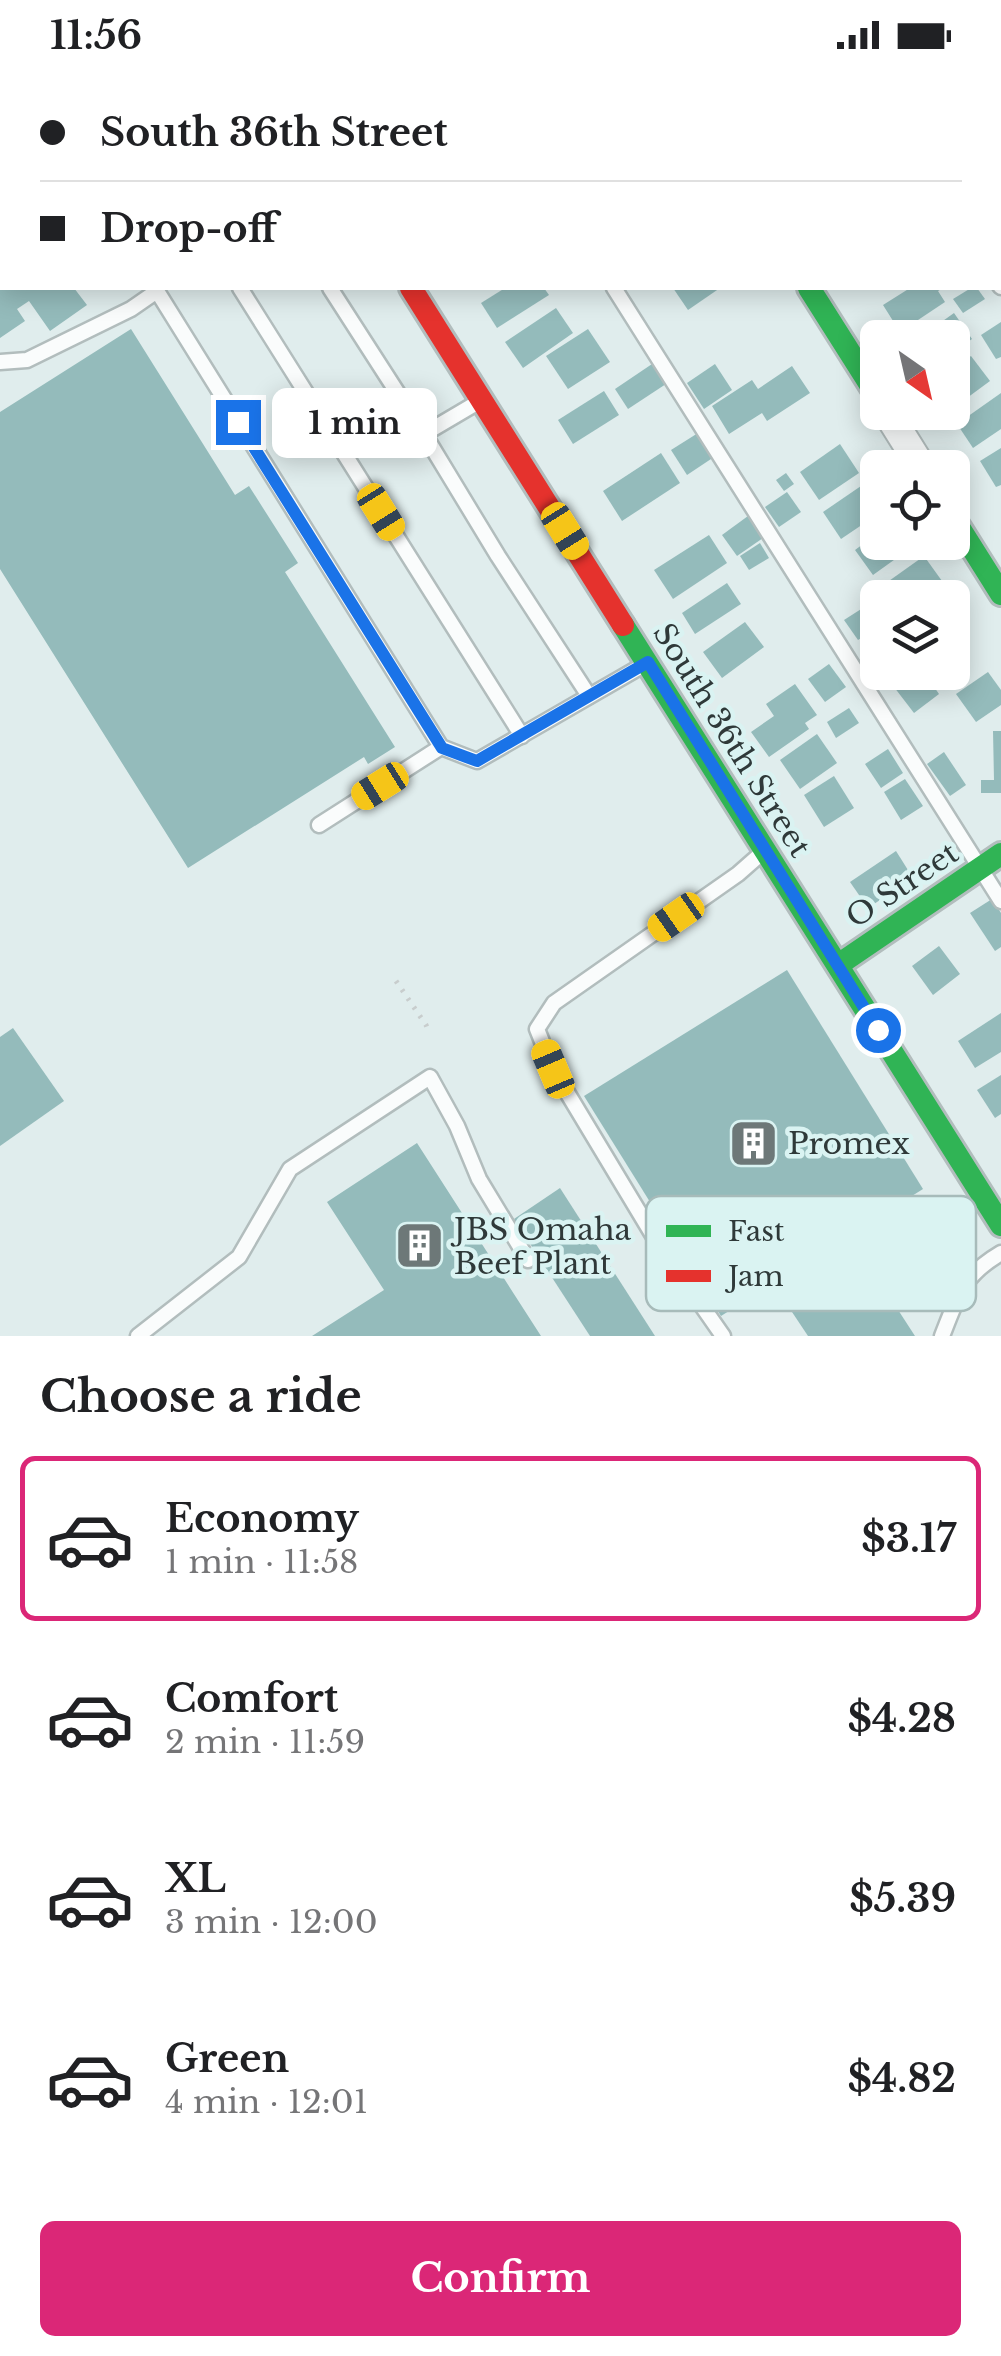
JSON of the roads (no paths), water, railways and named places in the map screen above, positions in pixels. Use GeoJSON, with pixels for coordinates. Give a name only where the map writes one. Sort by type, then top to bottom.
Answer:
{"type":"FeatureCollection","features":[{"type":"Feature","properties":{"kind":"main road","name":"South 36th Street"},"geometry":{"type":"LineString","coordinates":[[418,290],[482,399],[1001,1224]]}},
{"type":"Feature","properties":{"kind":"main road"},"geometry":{"type":"LineString","coordinates":[[810,290],[860,369]]}},
{"type":"Feature","properties":{"kind":"main road"},"geometry":{"type":"LineString","coordinates":[[970,545],[1001,594]]}},
{"type":"Feature","properties":{"kind":"main road","name":"O Street"},"geometry":{"type":"LineString","coordinates":[[838,965],[1001,854]]}},
{"type":"Feature","properties":{"kind":"lane"},"geometry":{"type":"LineString","coordinates":[[0,362],[27,360],[131,308],[157,290]]}},
{"type":"Feature","properties":{"kind":"lane"},"geometry":{"type":"LineString","coordinates":[[159,290],[442,748],[477,761],[648,662]]}},
{"type":"Feature","properties":{"kind":"lane"},"geometry":{"type":"LineString","coordinates":[[241,290],[522,736]]}},
{"type":"Feature","properties":{"kind":"lane"},"geometry":{"type":"LineString","coordinates":[[331,290],[589,696]]}},
{"type":"Feature","properties":{"kind":"lane"},"geometry":{"type":"LineString","coordinates":[[615,290],[1001,901]]}},
{"type":"Feature","properties":{"kind":"lane"},"geometry":{"type":"LineString","coordinates":[[424,434],[482,399]]}},
{"type":"Feature","properties":{"kind":"lane"},"geometry":{"type":"LineString","coordinates":[[319,825],[442,748]]}},
{"type":"Feature","properties":{"kind":"lane"},"geometry":{"type":"LineString","coordinates":[[646,1224],[553,1069],[537,1029],[554,1003],[738,874],[766,850]]}},
{"type":"Feature","properties":{"kind":"lane"},"geometry":{"type":"LineString","coordinates":[[138,1336],[239,1257],[290,1168],[430,1077],[479,1178],[528,1260]]}},
{"type":"Feature","properties":{"kind":"lane"},"geometry":{"type":"LineString","coordinates":[[976,1271],[1001,1254]]}},
{"type":"Feature","properties":{"kind":"lane"},"geometry":{"type":"LineString","coordinates":[[706,1311],[724,1336]]}},
{"type":"Feature","properties":{"kind":"lane"},"geometry":{"type":"LineString","coordinates":[[942,1336],[952,1311]]}},
{"type":"Feature","properties":{"kind":"place","name":"Promex"},"geometry":{"type":"Point","coordinates":[753,1143]}},
{"type":"Feature","properties":{"kind":"place","name":"JBS Omaha Beef Plant"},"geometry":{"type":"Point","coordinates":[419,1246]}}]}
